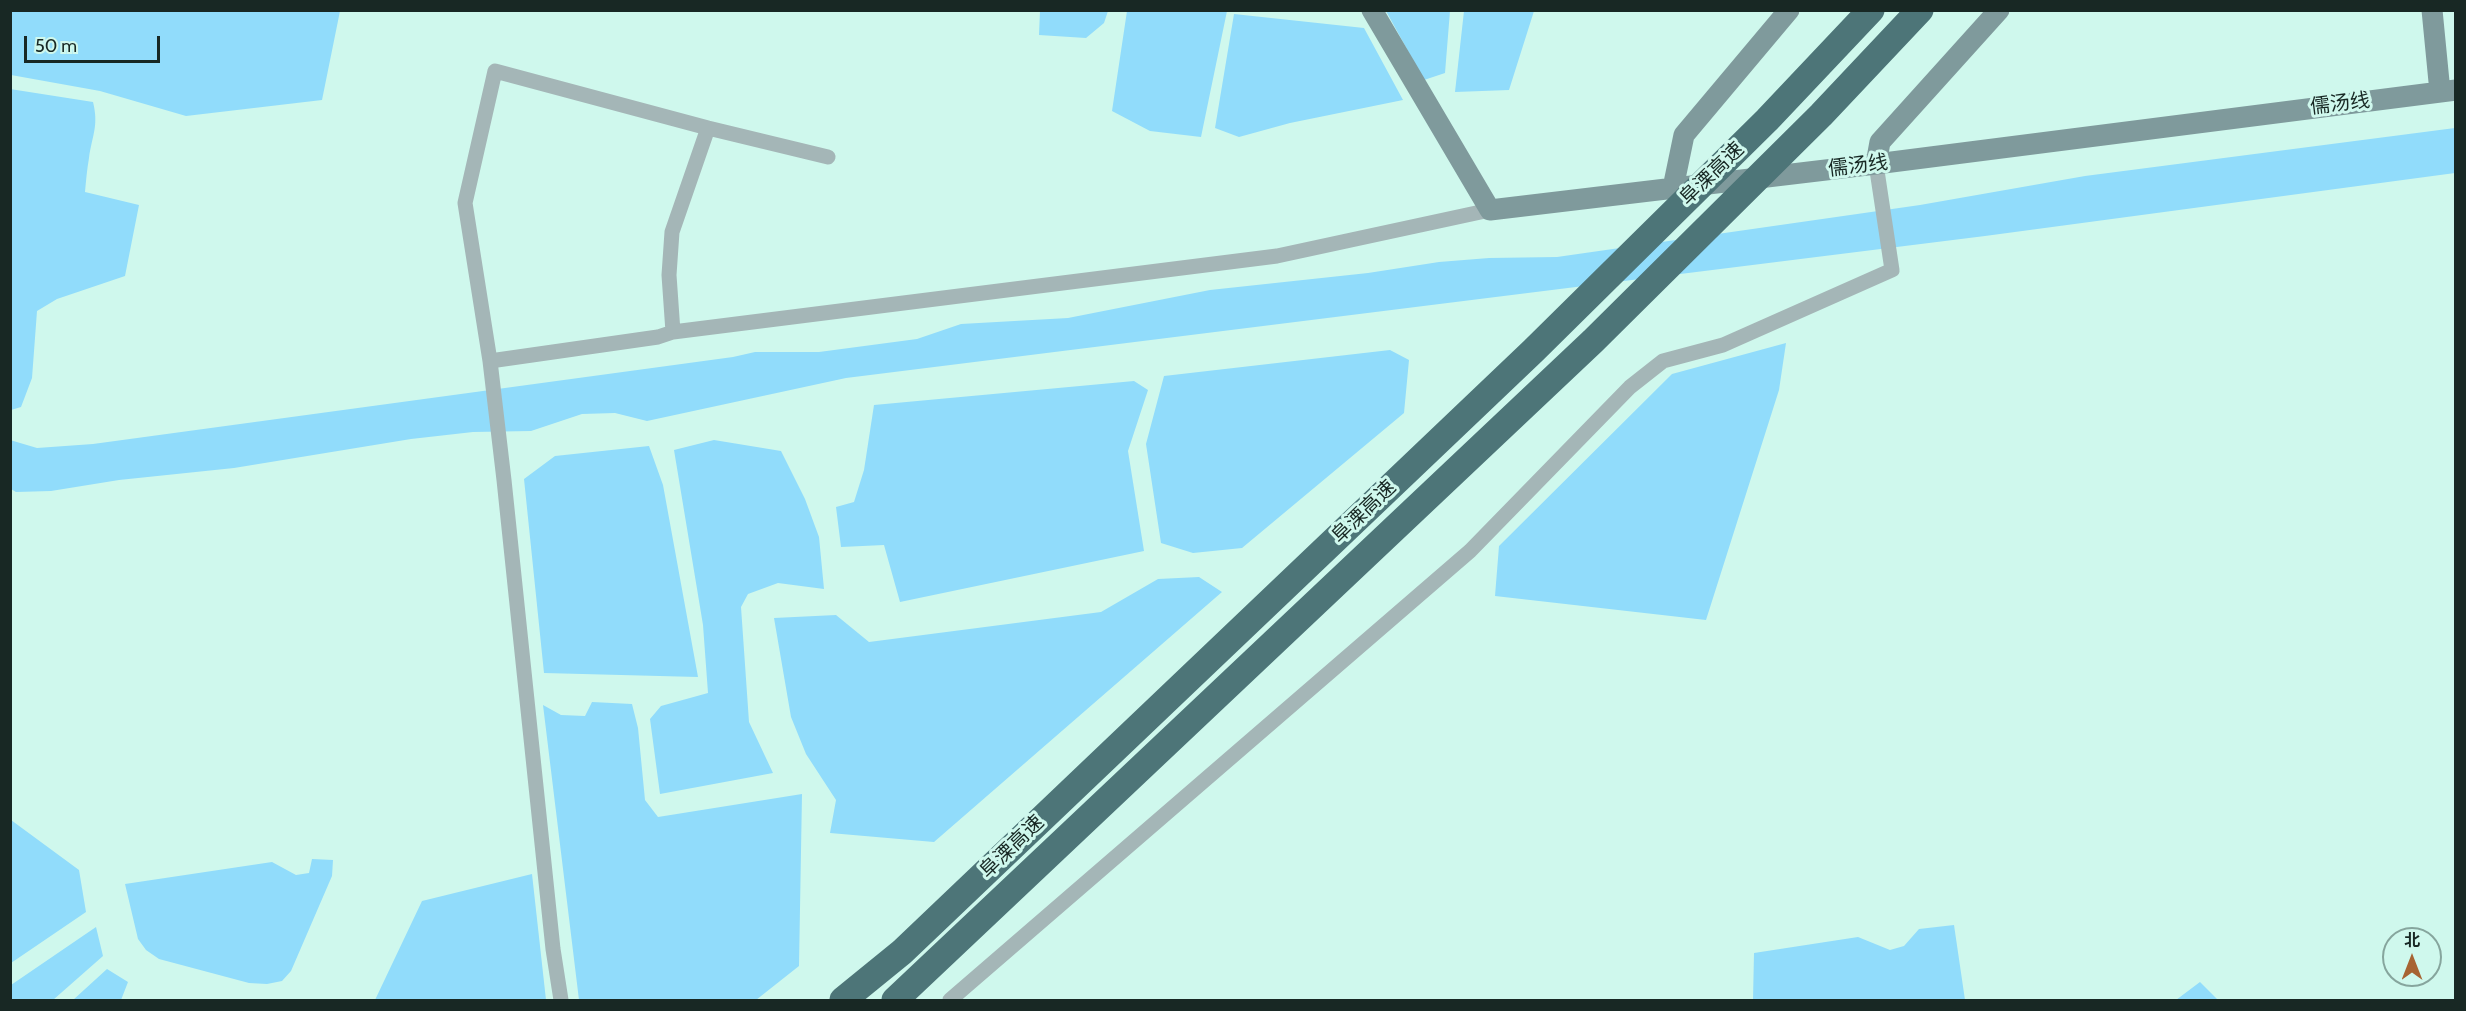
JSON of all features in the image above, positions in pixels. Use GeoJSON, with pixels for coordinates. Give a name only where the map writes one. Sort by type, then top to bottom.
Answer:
{"type":"FeatureCollection","features":[{"type":"Feature","properties":{"kind":"highway","name":"阜溧高速"},"geometry":{"type":"LineString","coordinates":[[843,1000],[902,952],[1533,351],[1767,120],[1871,10]]}},
{"type":"Feature","properties":{"kind":"highway","name":"阜溧高速"},"geometry":{"type":"LineString","coordinates":[[895,1000],[1593,341],[1821,115],[1920,10]]}},
{"type":"Feature","properties":{"kind":"street"},"geometry":{"type":"LineString","coordinates":[[490,361],[658,337],[673,332],[1277,256],[1490,210],[1372,10]]}},
{"type":"Feature","properties":{"kind":"street"},"geometry":{"type":"LineString","coordinates":[[1673,188],[1684,135],[1789,10]]}},
{"type":"Feature","properties":{"kind":"street"},"geometry":{"type":"LineString","coordinates":[[950,1000],[1470,551],[1630,387],[1663,361],[1723,345],[1893,270],[1876,164],[1880,142],[1999,10]]}},
{"type":"Feature","properties":{"kind":"street"},"geometry":{"type":"LineString","coordinates":[[2432,10],[2448,91]]}},
{"type":"Feature","properties":{"kind":"street"},"geometry":{"type":"LineString","coordinates":[[561,1000],[551,937],[490,361],[465,203],[495,71],[708,128],[828,157]]}},
{"type":"Feature","properties":{"kind":"street","name":"儒汤线"},"geometry":{"type":"LineString","coordinates":[[1490,210],[1876,164],[2448,91]]}},
{"type":"Feature","properties":{"kind":"street"},"geometry":{"type":"LineString","coordinates":[[673,332],[669,275],[672,232],[708,128]]}},
{"type":"Feature","properties":{"kind":"water"},"geometry":{"type":"Polygon","coordinates":[[[1040,10],[1108,11],[1104,23],[1086,38],[1039,35],[1040,10]]]}},
{"type":"Feature","properties":{"kind":"water"},"geometry":{"type":"Polygon","coordinates":[[[10,11],[340,11],[322,100],[186,116],[100,91],[11,75],[10,11]]]}},
{"type":"Feature","properties":{"kind":"water"},"geometry":{"type":"Polygon","coordinates":[[[1127,11],[1227,11],[1201,137],[1150,131],[1112,111],[1127,11]]]}},
{"type":"Feature","properties":{"kind":"water"},"geometry":{"type":"Polygon","coordinates":[[[1386,11],[1450,11],[1445,73],[1424,80],[1386,11]]]}},
{"type":"Feature","properties":{"kind":"water"},"geometry":{"type":"Polygon","coordinates":[[[1464,11],[1534,11],[1509,90],[1455,92],[1464,11]]]}},
{"type":"Feature","properties":{"kind":"water"},"geometry":{"type":"Polygon","coordinates":[[[1234,14],[1364,28],[1403,100],[1290,123],[1239,137],[1215,128],[1234,14]]]}},
{"type":"Feature","properties":{"kind":"water"},"geometry":{"type":"Polygon","coordinates":[[[10,89],[93,102],[95,124],[85,192],[139,205],[125,276],[57,299],[37,311],[32,378],[21,407],[11,410],[10,89]]]}},
{"type":"Feature","properties":{"kind":"water"},"geometry":{"type":"Polygon","coordinates":[[[2455,128],[2455,173],[1985,236],[846,378],[647,421],[615,413],[582,414],[531,431],[473,432],[411,439],[234,468],[119,480],[51,491],[16,492],[11,489],[10,440],[37,448],[93,444],[733,357],[755,352],[819,352],[917,339],[961,324],[1068,318],[1210,290],[1368,273],[1439,262],[1489,258],[1557,257],[1920,205],[2085,176],[2455,128]]]}},
{"type":"Feature","properties":{"kind":"water"},"geometry":{"type":"Polygon","coordinates":[[[1786,343],[1779,390],[1706,620],[1495,596],[1499,546],[1672,374],[1786,343]]]}},
{"type":"Feature","properties":{"kind":"water"},"geometry":{"type":"Polygon","coordinates":[[[1390,350],[1409,360],[1404,413],[1242,548],[1193,553],[1161,543],[1146,444],[1164,376],[1390,350]]]}},
{"type":"Feature","properties":{"kind":"water"},"geometry":{"type":"Polygon","coordinates":[[[1134,381],[1148,390],[1128,451],[1144,551],[900,602],[884,545],[841,547],[836,507],[854,502],[864,470],[874,405],[1134,381]]]}},
{"type":"Feature","properties":{"kind":"water"},"geometry":{"type":"Polygon","coordinates":[[[714,440],[781,451],[805,499],[819,537],[824,589],[778,583],[748,594],[741,607],[749,722],[773,773],[660,794],[650,719],[661,706],[708,693],[703,625],[674,450],[714,440]]]}},
{"type":"Feature","properties":{"kind":"water"},"geometry":{"type":"Polygon","coordinates":[[[649,446],[663,485],[698,677],[544,673],[524,479],[555,456],[649,446]]]}},
{"type":"Feature","properties":{"kind":"water"},"geometry":{"type":"Polygon","coordinates":[[[1199,577],[1222,592],[934,842],[830,833],[836,800],[806,754],[791,717],[774,618],[836,615],[869,642],[1101,612],[1158,579],[1199,577]]]}},
{"type":"Feature","properties":{"kind":"water"},"geometry":{"type":"Polygon","coordinates":[[[592,702],[632,704],[638,728],[645,800],[658,817],[802,794],[799,966],[756,1000],[579,1000],[543,705],[561,715],[585,716],[592,702]]]}},
{"type":"Feature","properties":{"kind":"water"},"geometry":{"type":"Polygon","coordinates":[[[11,820],[79,870],[86,912],[11,963],[11,820]]]}},
{"type":"Feature","properties":{"kind":"water"},"geometry":{"type":"Polygon","coordinates":[[[312,859],[333,860],[332,876],[291,971],[282,981],[267,984],[249,983],[159,959],[146,950],[138,939],[125,884],[272,862],[296,875],[309,873],[312,859]]]}},
{"type":"Feature","properties":{"kind":"water"},"geometry":{"type":"Polygon","coordinates":[[[532,874],[546,1000],[375,1000],[422,901],[532,874]]]}},
{"type":"Feature","properties":{"kind":"water"},"geometry":{"type":"Polygon","coordinates":[[[1954,925],[1965,1000],[1753,1000],[1754,953],[1858,937],[1890,950],[1904,946],[1919,929],[1954,925]]]}},
{"type":"Feature","properties":{"kind":"water"},"geometry":{"type":"Polygon","coordinates":[[[96,927],[103,956],[53,1000],[11,1000],[11,985],[96,927]]]}},
{"type":"Feature","properties":{"kind":"water"},"geometry":{"type":"Polygon","coordinates":[[[107,969],[128,982],[121,1000],[73,1000],[107,969]]]}},
{"type":"Feature","properties":{"kind":"water"},"geometry":{"type":"Polygon","coordinates":[[[2200,982],[2218,1000],[2176,1000],[2200,982]]]}}]}
